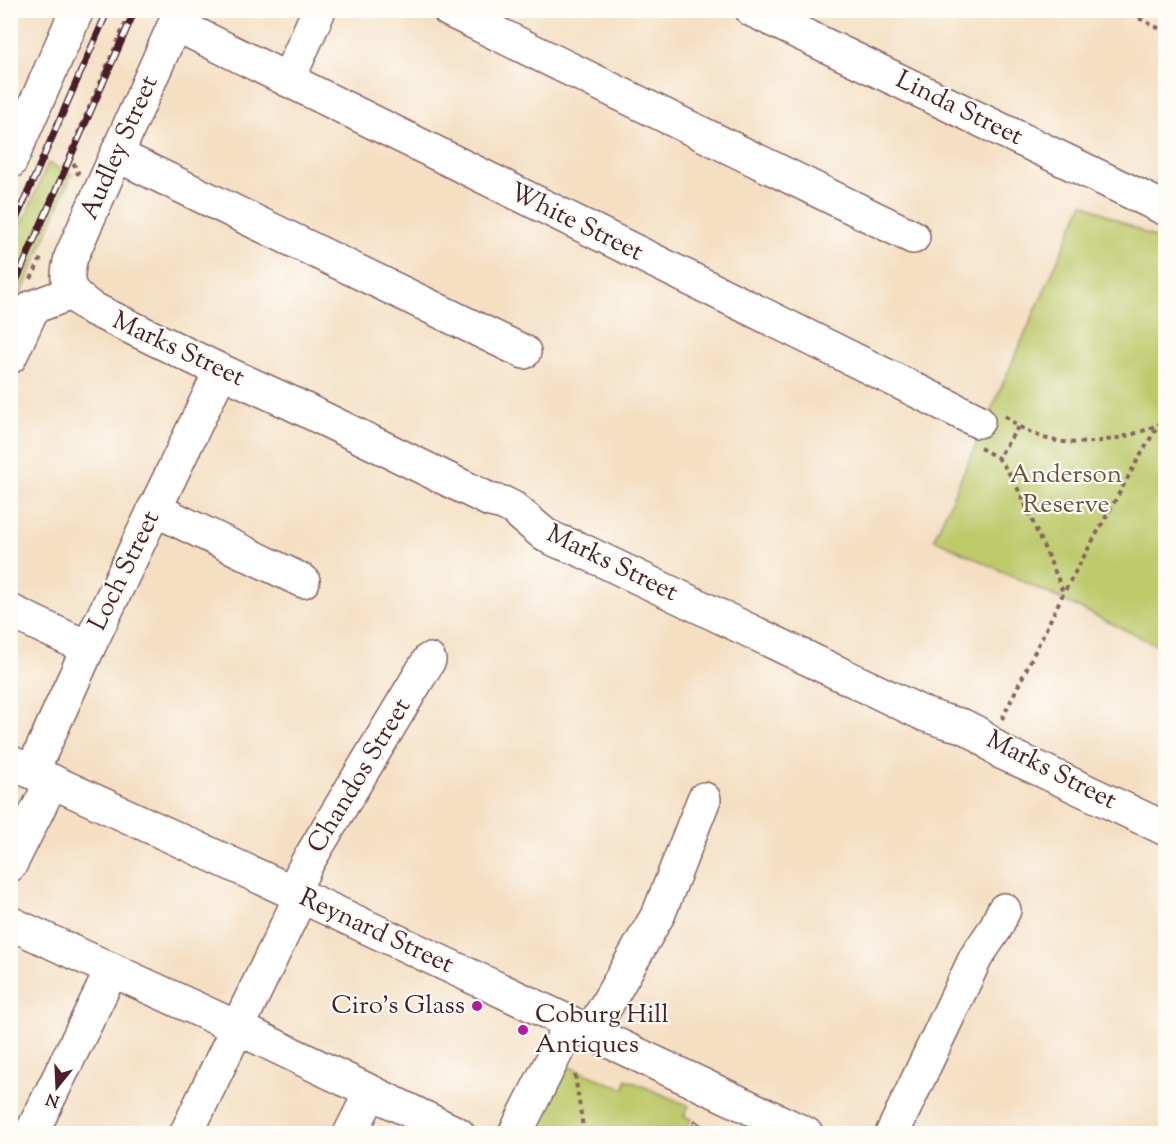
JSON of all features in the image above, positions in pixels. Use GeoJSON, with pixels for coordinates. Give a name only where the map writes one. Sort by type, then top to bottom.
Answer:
{"type":"FeatureCollection","features":[{"type":"Feature","properties":{"kind":"street"},"geometry":{"type":"LineString","coordinates":[[10,162],[77,10]]}},
{"type":"Feature","properties":{"kind":"street"},"geometry":{"type":"LineString","coordinates":[[288,80],[319,10]]}},
{"type":"Feature","properties":{"kind":"street"},"geometry":{"type":"LineString","coordinates":[[449,10],[913,237]]}},
{"type":"Feature","properties":{"kind":"street","name":"Linda Street"},"geometry":{"type":"LineString","coordinates":[[752,10],[1166,209]]}},
{"type":"Feature","properties":{"kind":"street","name":"White Street"},"geometry":{"type":"LineString","coordinates":[[178,17],[288,80],[978,421]]}},
{"type":"Feature","properties":{"kind":"street","name":"Audley Street"},"geometry":{"type":"LineString","coordinates":[[70,290],[68,270],[71,257],[178,17]]}},
{"type":"Feature","properties":{"kind":"street"},"geometry":{"type":"LineString","coordinates":[[117,155],[524,352]]}},
{"type":"Feature","properties":{"kind":"street"},"geometry":{"type":"LineString","coordinates":[[10,357],[33,308],[70,290]]}},
{"type":"Feature","properties":{"kind":"street","name":"Marks Street"},"geometry":{"type":"LineString","coordinates":[[70,290],[91,308],[490,500],[513,508],[545,535],[579,549],[926,715],[963,726],[1003,753],[1166,829]]}},
{"type":"Feature","properties":{"kind":"street","name":"Loch Street"},"geometry":{"type":"LineString","coordinates":[[10,865],[31,772],[154,508],[221,371]]}},
{"type":"Feature","properties":{"kind":"street"},"geometry":{"type":"LineString","coordinates":[[154,508],[303,581]]}},
{"type":"Feature","properties":{"kind":"street"},"geometry":{"type":"LineString","coordinates":[[10,611],[88,648]]}},
{"type":"Feature","properties":{"kind":"street","name":"Chandos Street"},"geometry":{"type":"LineString","coordinates":[[186,1134],[238,1028],[297,894],[307,863],[429,660]]}},
{"type":"Feature","properties":{"kind":"street","name":"Reynard Street"},"geometry":{"type":"LineString","coordinates":[[31,772],[297,894],[806,1134]]}},
{"type":"Feature","properties":{"kind":"street"},"geometry":{"type":"LineString","coordinates":[[515,1134],[581,1028],[659,913],[704,799]]}},
{"type":"Feature","properties":{"kind":"street"},"geometry":{"type":"LineString","coordinates":[[892,1134],[976,957],[995,929],[1004,910]]}},
{"type":"Feature","properties":{"kind":"street"},"geometry":{"type":"LineString","coordinates":[[10,923],[238,1028],[458,1134]]}},
{"type":"Feature","properties":{"kind":"street"},"geometry":{"type":"LineString","coordinates":[[31,1134],[112,970]]}},
{"type":"Feature","properties":{"kind":"street"},"geometry":{"type":"LineString","coordinates":[[350,1134],[371,1092]]}},
{"type":"Feature","properties":{"kind":"path"},"geometry":{"type":"LineString","coordinates":[[73,183],[78,172],[69,154],[131,10]]}},
{"type":"Feature","properties":{"kind":"path"},"geometry":{"type":"LineString","coordinates":[[1123,10],[1166,32]]}},
{"type":"Feature","properties":{"kind":"path"},"geometry":{"type":"LineString","coordinates":[[29,285],[46,246]]}},
{"type":"Feature","properties":{"kind":"path"},"geometry":{"type":"LineString","coordinates":[[990,744],[1063,594],[1160,424]]}},
{"type":"Feature","properties":{"kind":"path"},"geometry":{"type":"LineString","coordinates":[[1018,427],[998,458],[1009,471],[1021,495],[1063,594]]}},
{"type":"Feature","properties":{"kind":"path"},"geometry":{"type":"LineString","coordinates":[[575,1072],[584,1134]]}},
{"type":"Feature","properties":{"kind":"green space"},"geometry":{"type":"Polygon","coordinates":[[[48,163],[72,174],[11,318],[11,250],[48,163]]]}},
{"type":"Feature","properties":{"kind":"green space","name":"Anderson Reserve"},"geometry":{"type":"Polygon","coordinates":[[[1083,203],[1165,243],[1165,649],[934,539],[1083,203]]]}},
{"type":"Feature","properties":{"kind":"green space"},"geometry":{"type":"Polygon","coordinates":[[[567,1066],[624,1089],[626,1079],[689,1106],[684,1116],[691,1119],[684,1133],[533,1134],[567,1066]]]}},
{"type":"Feature","properties":{"kind":"building"},"geometry":{"type":"Polygon","coordinates":[[[695,1120],[712,1134],[689,1134],[695,1120]]]}},
{"type":"Feature","properties":{"kind":"railway"},"geometry":{"type":"LineString","coordinates":[[10,233],[108,10]]}},
{"type":"Feature","properties":{"kind":"railway"},"geometry":{"type":"LineString","coordinates":[[10,295],[135,10]]}},
{"type":"Feature","properties":{"kind":"place","name":"Ciro's Glass"},"geometry":{"type":"Point","coordinates":[477,1006]}},
{"type":"Feature","properties":{"kind":"place","name":"Coburg Hill Antiques"},"geometry":{"type":"Point","coordinates":[523,1030]}}]}
